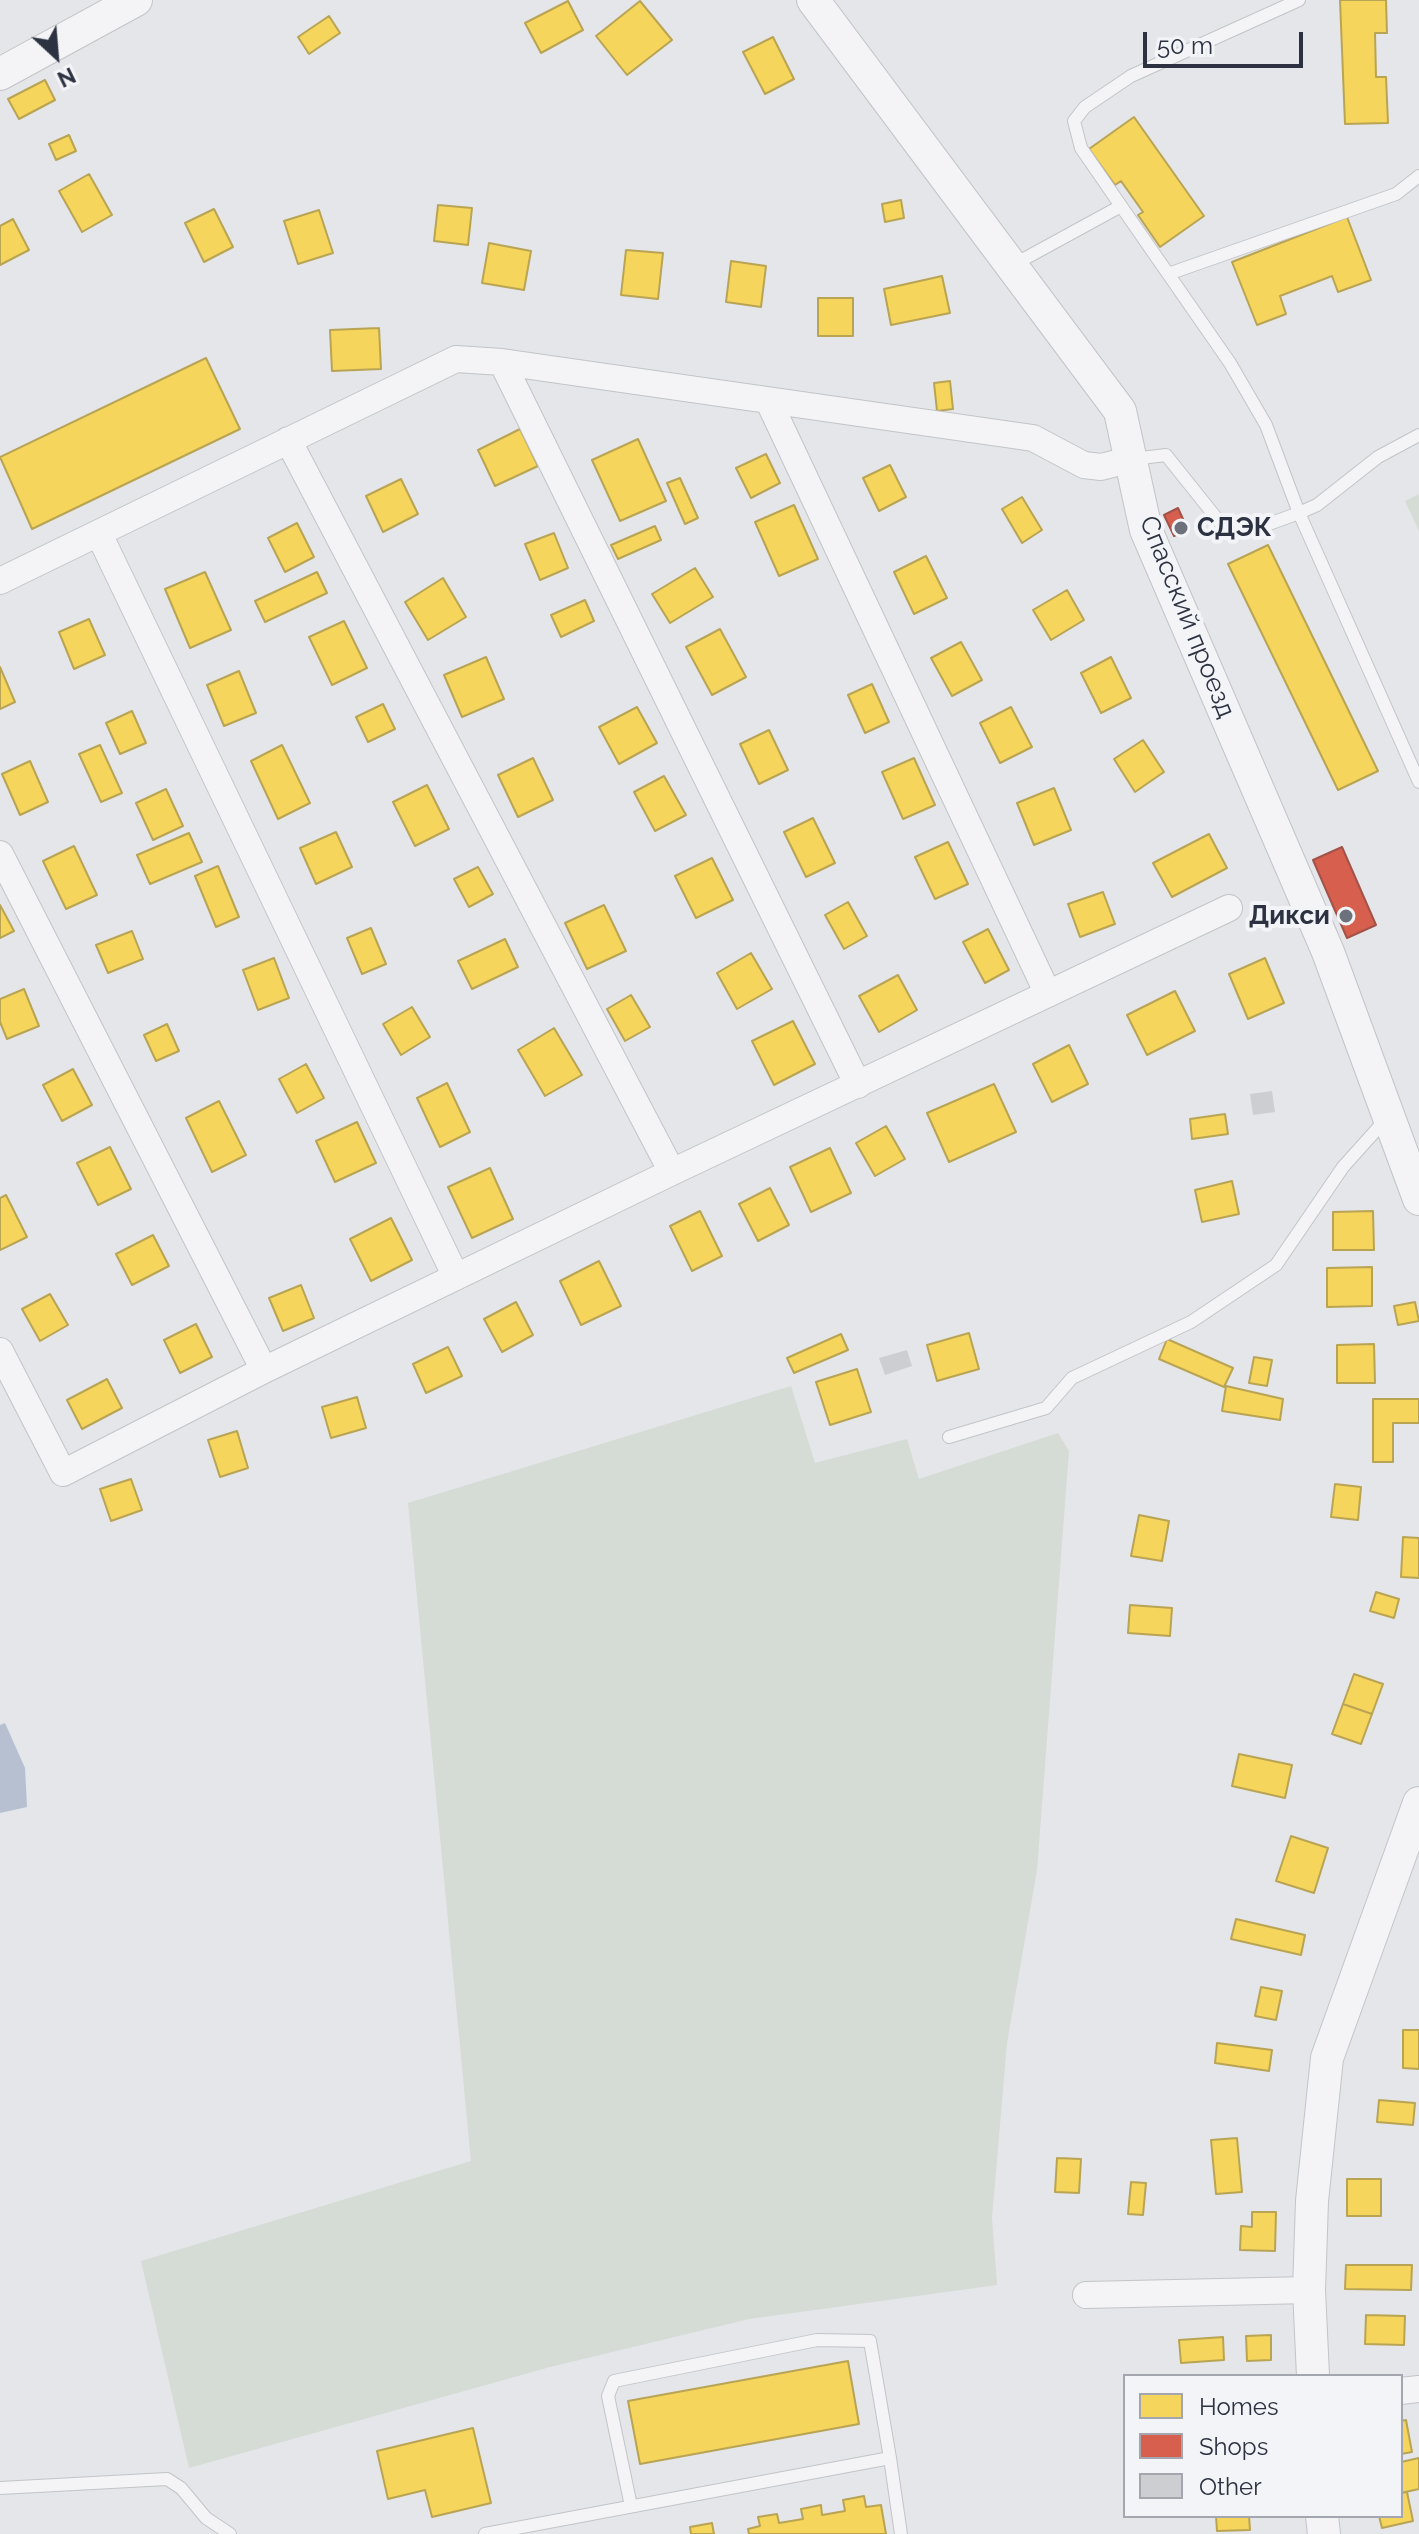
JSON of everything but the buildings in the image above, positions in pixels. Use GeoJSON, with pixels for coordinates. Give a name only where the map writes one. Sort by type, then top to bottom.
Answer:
{"type":"FeatureCollection","features":[{"type":"Feature","properties":{"kind":"street"},"geometry":{"type":"LineString","coordinates":[[0,74],[136,0]]}},
{"type":"Feature","properties":{"kind":"street","name":"Спасский проезд"},"geometry":{"type":"LineString","coordinates":[[813,0],[1120,411],[1146,530],[1328,952],[1419,1199]]}},
{"type":"Feature","properties":{"kind":"street"},"geometry":{"type":"LineString","coordinates":[[0,581],[456,359],[502,362],[1033,438],[1084,465],[1101,467],[1132,459]]}},
{"type":"Feature","properties":{"kind":"street"},"geometry":{"type":"LineString","coordinates":[[502,362],[858,1085]]}},
{"type":"Feature","properties":{"kind":"street"},"geometry":{"type":"LineString","coordinates":[[769,402],[1048,994]]}},
{"type":"Feature","properties":{"kind":"street"},"geometry":{"type":"LineString","coordinates":[[288,440],[672,1172]]}},
{"type":"Feature","properties":{"kind":"street"},"geometry":{"type":"LineString","coordinates":[[99,534],[456,1277]]}},
{"type":"Feature","properties":{"kind":"street"},"geometry":{"type":"LineString","coordinates":[[0,854],[264,1370]]}},
{"type":"Feature","properties":{"kind":"street"},"geometry":{"type":"LineString","coordinates":[[0,1351],[63,1473],[264,1370],[672,1172],[1229,908]]}},
{"type":"Feature","properties":{"kind":"street"},"geometry":{"type":"LineString","coordinates":[[1313,2374],[1309,2290],[1312,2201],[1327,2058],[1419,1803]]}},
{"type":"Feature","properties":{"kind":"street"},"geometry":{"type":"LineString","coordinates":[[1086,2295],[1309,2290]]}},
{"type":"Feature","properties":{"kind":"lane"},"geometry":{"type":"LineString","coordinates":[[1299,0],[1131,76],[1085,107],[1074,121],[1081,148],[1171,273],[1266,425],[1299,513],[1419,782]]}},
{"type":"Feature","properties":{"kind":"lane"},"geometry":{"type":"LineString","coordinates":[[1171,273],[1396,194],[1419,176]]}},
{"type":"Feature","properties":{"kind":"lane"},"geometry":{"type":"LineString","coordinates":[[1013,265],[1121,206]]}},
{"type":"Feature","properties":{"kind":"lane"},"geometry":{"type":"LineString","coordinates":[[1132,459],[1166,455],[1222,525],[1232,529],[1255,529],[1317,505],[1378,457],[1419,435]]}},
{"type":"Feature","properties":{"kind":"lane"},"geometry":{"type":"LineString","coordinates":[[949,1437],[1046,1408],[1072,1378],[1191,1322],[1276,1265],[1343,1167],[1389,1115]]}},
{"type":"Feature","properties":{"kind":"lane"},"geometry":{"type":"LineString","coordinates":[[631,2506],[608,2396],[614,2381],[817,2340],[870,2341],[901,2534]]}},
{"type":"Feature","properties":{"kind":"lane"},"geometry":{"type":"LineString","coordinates":[[485,2534],[890,2458]]}},
{"type":"Feature","properties":{"kind":"lane"},"geometry":{"type":"LineString","coordinates":[[0,2488],[167,2479],[181,2488],[206,2518],[230,2534]]}},
{"type":"Feature","properties":{"kind":"shaded area"},"geometry":{"type":"Polygon","coordinates":[[[1419,494],[1419,531],[1405,501],[1419,494]]]}},
{"type":"Feature","properties":{"kind":"shaded area"},"geometry":{"type":"Polygon","coordinates":[[[791,1386],[815,1463],[907,1439],[919,1479],[1058,1433],[1069,1451],[1037,1870],[1007,2043],[992,2218],[997,2285],[749,2319],[550,2367],[189,2468],[141,2261],[471,2161],[408,1503],[791,1386]]]}},
{"type":"Feature","properties":{"kind":"water"},"geometry":{"type":"Polygon","coordinates":[[[5,1723],[25,1768],[27,1807],[0,1813],[0,1725],[5,1723]]]}},
{"type":"Feature","properties":{"kind":"place","name":"СДЭК"},"geometry":{"type":"Point","coordinates":[1181,528]}},
{"type":"Feature","properties":{"kind":"place","name":"Дикси"},"geometry":{"type":"Point","coordinates":[1346,916]}}]}
